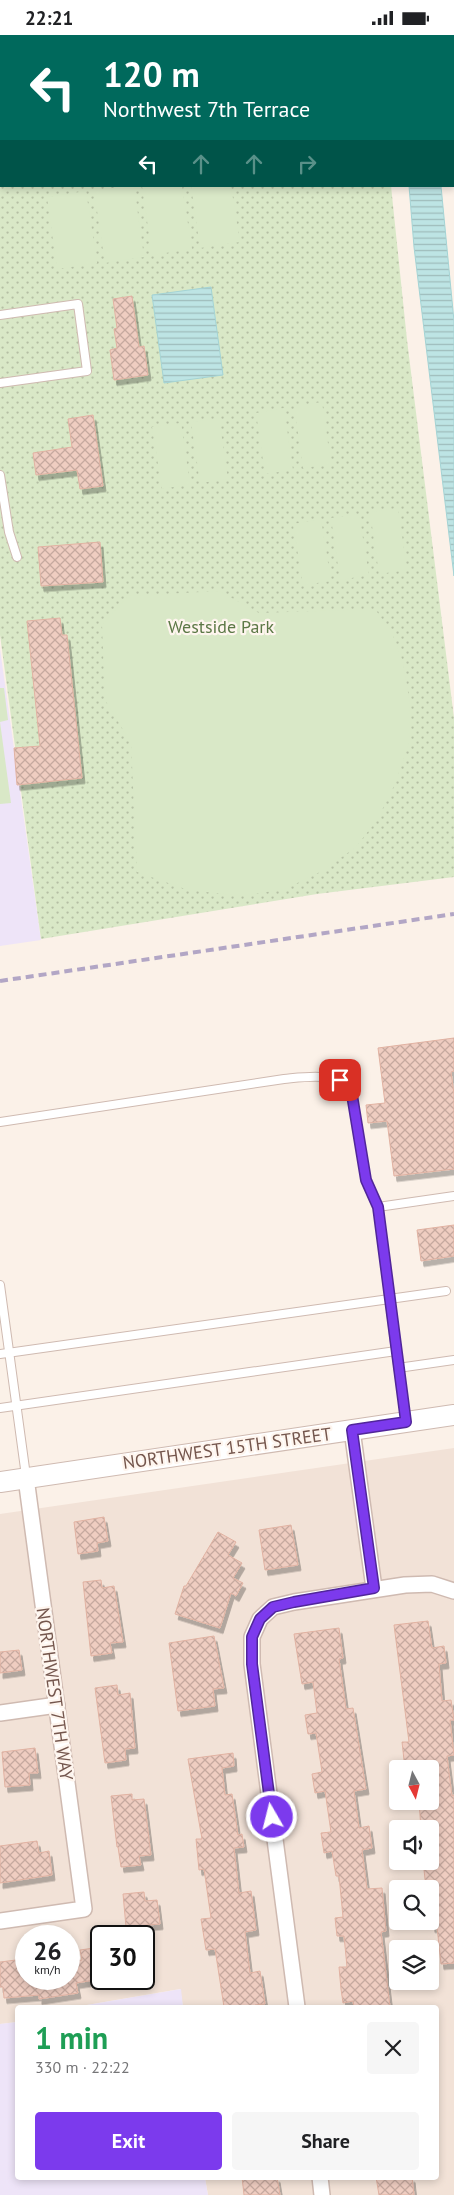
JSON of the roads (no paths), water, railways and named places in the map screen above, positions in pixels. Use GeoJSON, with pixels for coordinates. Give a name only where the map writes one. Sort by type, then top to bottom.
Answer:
{"type":"FeatureCollection","features":[{"type":"Feature","properties":{"kind":"street","name":"NORTHWEST 15TH STREET"},"geometry":{"type":"LineString","coordinates":[[0,1482],[454,1415]]}},
{"type":"Feature","properties":{"kind":"street"},"geometry":{"type":"LineString","coordinates":[[352,1430],[374,1588]]}},
{"type":"Feature","properties":{"kind":"street","name":"NORTHWEST 7TH WAY"},"geometry":{"type":"LineString","coordinates":[[0,1921],[84,1909],[26,1478]]}},
{"type":"Feature","properties":{"kind":"street"},"geometry":{"type":"LineString","coordinates":[[297,2005],[252,1664],[252,1637],[260,1619],[273,1607],[294,1602],[374,1588],[405,1585],[432,1584],[454,1591]]}},
{"type":"Feature","properties":{"kind":"street"},"geometry":{"type":"LineString","coordinates":[[0,1713],[57,1705]]}},
{"type":"Feature","properties":{"kind":"street"},"geometry":{"type":"LineString","coordinates":[[320,2180],[322,2195]]}},
{"type":"Feature","properties":{"kind":"lane"},"geometry":{"type":"LineString","coordinates":[[0,315],[78,304],[86,371],[0,383]]}},
{"type":"Feature","properties":{"kind":"lane"},"geometry":{"type":"LineString","coordinates":[[0,475],[9,532],[17,557]]}},
{"type":"Feature","properties":{"kind":"lane"},"geometry":{"type":"LineString","coordinates":[[0,1122],[284,1079],[334,1078],[346,1083],[351,1089],[366,1180],[378,1207],[406,1422]]}},
{"type":"Feature","properties":{"kind":"lane"},"geometry":{"type":"LineString","coordinates":[[378,1207],[454,1196]]}},
{"type":"Feature","properties":{"kind":"lane"},"geometry":{"type":"LineString","coordinates":[[0,1285],[26,1478]]}},
{"type":"Feature","properties":{"kind":"lane"},"geometry":{"type":"LineString","coordinates":[[0,1354],[446,1291]]}},
{"type":"Feature","properties":{"kind":"lane"},"geometry":{"type":"LineString","coordinates":[[0,1409],[396,1351]]}},
{"type":"Feature","properties":{"kind":"lane"},"geometry":{"type":"LineString","coordinates":[[398,1368],[454,1360]]}},
{"type":"Feature","properties":{"kind":"water"},"geometry":{"type":"Polygon","coordinates":[[[409,187],[441,187],[454,321],[454,576],[414,247],[409,187]]]}},
{"type":"Feature","properties":{"kind":"water"},"geometry":{"type":"Polygon","coordinates":[[[211,287],[223,375],[164,383],[152,295],[211,287]]]}},
{"type":"Feature","properties":{"kind":"railway"},"geometry":{"type":"LineString","coordinates":[[0,981],[454,914]]}},
{"type":"Feature","properties":{"kind":"park label","name":"Westside Park"},"geometry":{"type":"Point","coordinates":[221,626]}}]}
